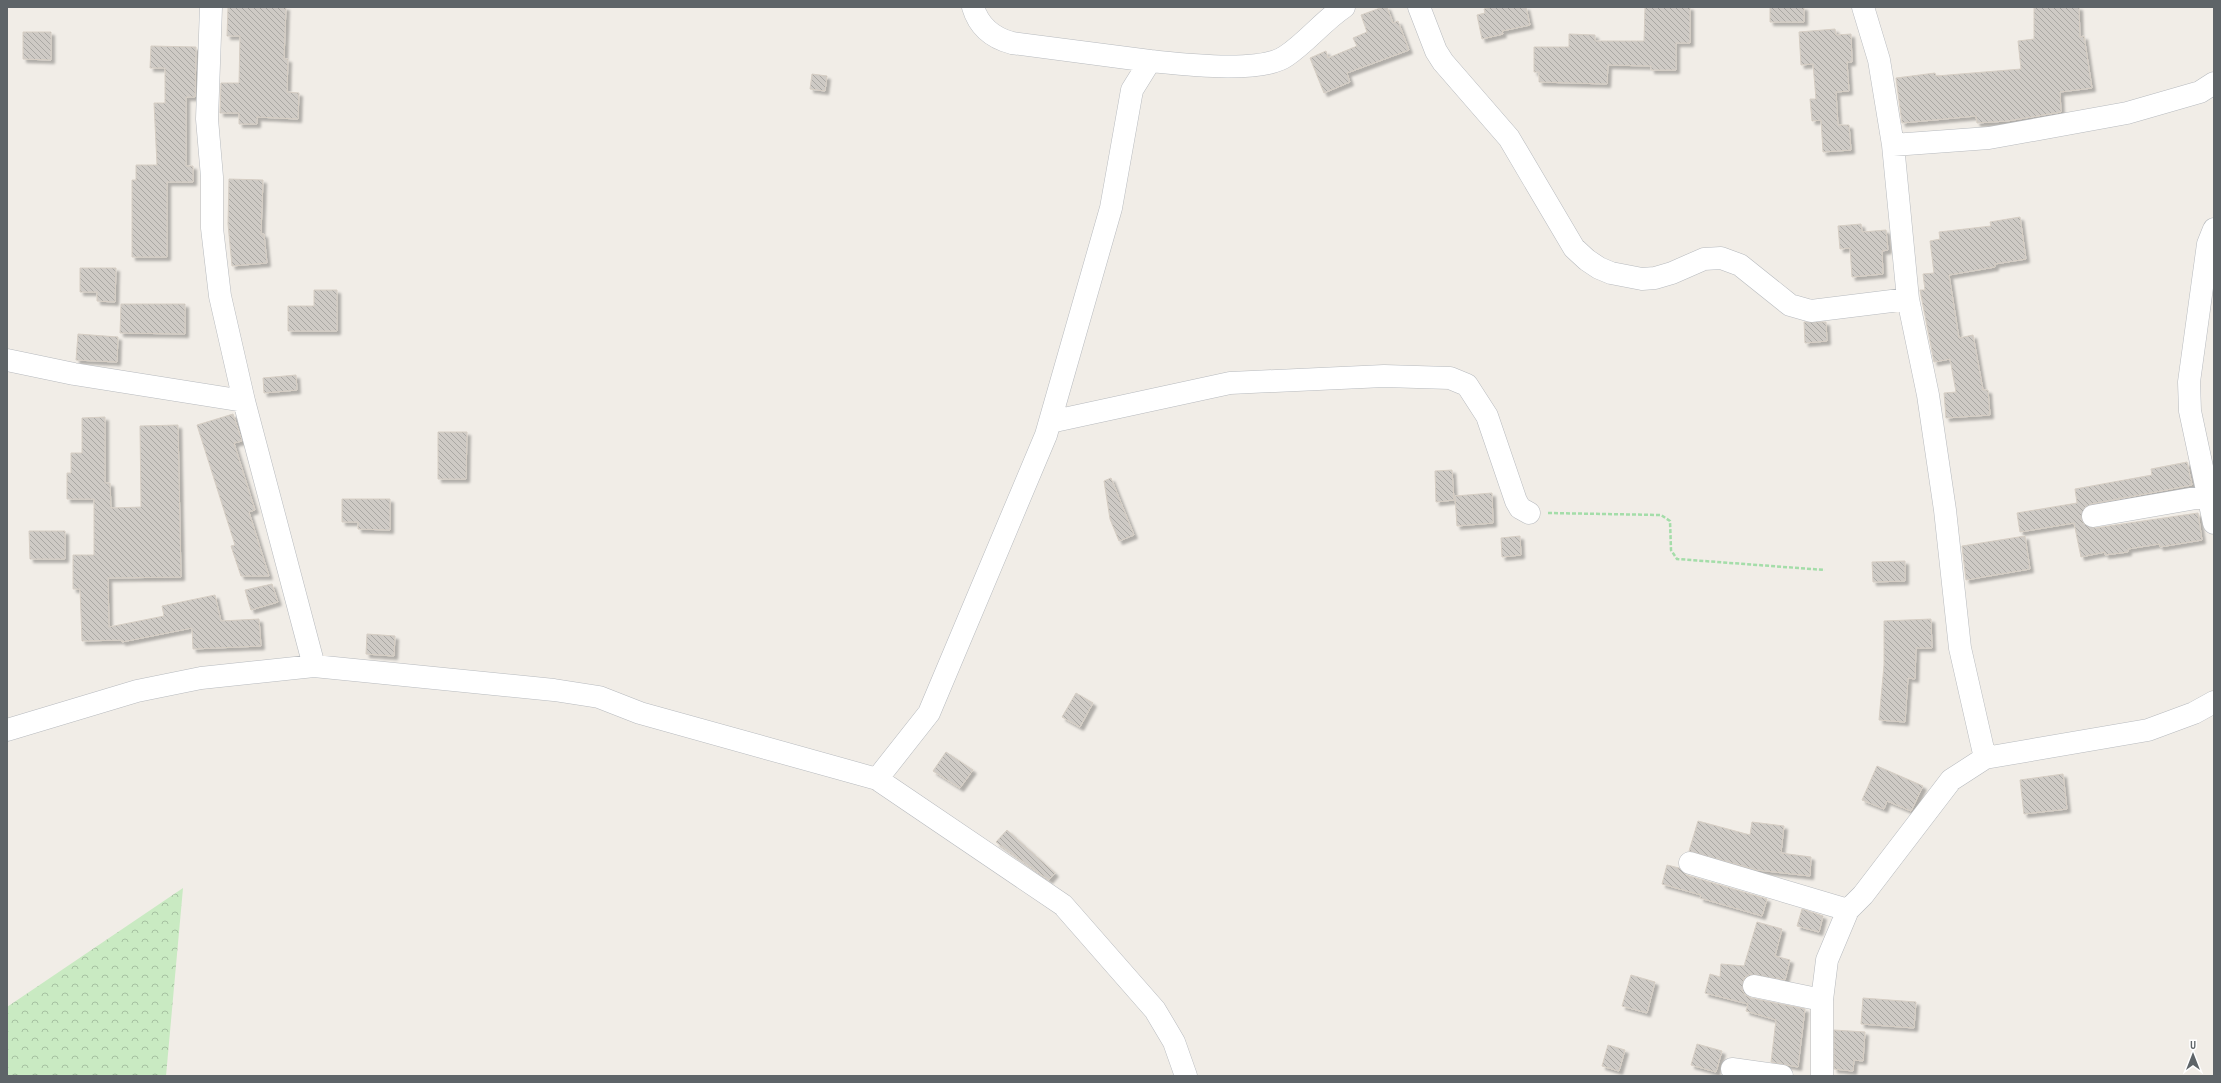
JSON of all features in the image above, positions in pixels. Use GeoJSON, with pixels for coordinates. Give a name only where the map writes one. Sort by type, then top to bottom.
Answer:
{"type":"FeatureCollection","features":[{"type":"Feature","properties":{"kind":"street"},"geometry":{"type":"LineString","coordinates":[[211,7],[207,119],[212,177],[212,228],[220,296],[244,401],[314,666]]}},
{"type":"Feature","properties":{"kind":"street"},"geometry":{"type":"LineString","coordinates":[[973,7],[975,14],[985,28],[998,39],[1012,43],[1150,61],[1235,65],[1275,63],[1286,56],[1328,18],[1344,7]]}},
{"type":"Feature","properties":{"kind":"street"},"geometry":{"type":"LineString","coordinates":[[1419,7],[1436,51],[1443,62],[1509,138],[1574,248],[1599,268],[1628,277],[1655,278],[1704,259],[1721,258],[1740,265],[1790,305],[1799,310],[1811,311],[1908,299]]}},
{"type":"Feature","properties":{"kind":"street"},"geometry":{"type":"LineString","coordinates":[[1863,7],[1879,60],[1893,145],[1908,299],[1928,395],[1945,510],[1960,648],[1985,758]]}},
{"type":"Feature","properties":{"kind":"street"},"geometry":{"type":"LineString","coordinates":[[877,779],[929,713],[1043,442],[1111,208],[1132,90],[1150,61]]}},
{"type":"Feature","properties":{"kind":"street"},"geometry":{"type":"LineString","coordinates":[[1893,145],[1989,138],[2127,113],[2200,92],[2214,83]]}},
{"type":"Feature","properties":{"kind":"street"},"geometry":{"type":"LineString","coordinates":[[2214,229],[2208,244],[2189,382],[2190,411],[2214,523]]}},
{"type":"Feature","properties":{"kind":"street"},"geometry":{"type":"LineString","coordinates":[[7,360],[74,374],[244,401]]}},
{"type":"Feature","properties":{"kind":"street"},"geometry":{"type":"LineString","coordinates":[[1050,422],[1230,383],[1384,376],[1450,378],[1467,385],[1487,416],[1516,501],[1520,508],[1529,513]]}},
{"type":"Feature","properties":{"kind":"street"},"geometry":{"type":"LineString","coordinates":[[2093,516],[2207,496]]}},
{"type":"Feature","properties":{"kind":"street"},"geometry":{"type":"LineString","coordinates":[[7,730],[137,691],[201,678],[314,666],[554,690],[599,696],[640,713],[877,779],[1063,905],[1155,1010],[1174,1042],[1186,1076]]}},
{"type":"Feature","properties":{"kind":"street"},"geometry":{"type":"LineString","coordinates":[[1822,1076],[1822,1000],[1827,960],[1848,910],[1863,895],[1951,780],[1985,758],[2148,730],[2194,713],[2214,702]]}},
{"type":"Feature","properties":{"kind":"street"},"geometry":{"type":"LineString","coordinates":[[1690,863],[1848,910]]}},
{"type":"Feature","properties":{"kind":"street"},"geometry":{"type":"LineString","coordinates":[[1754,986],[1822,1000]]}},
{"type":"Feature","properties":{"kind":"street"},"geometry":{"type":"LineString","coordinates":[[1732,1069],[1782,1076]]}},
{"type":"Feature","properties":{"kind":"path"},"geometry":{"type":"LineString","coordinates":[[1529,513],[1661,515],[1670,521],[1671,550],[1677,559],[1825,570]]}},
{"type":"Feature","properties":{"kind":"green space"},"geometry":{"type":"Polygon","coordinates":[[[183,888],[166,1076],[7,1076],[7,1007],[183,888]]]}},
{"type":"Feature","properties":{"kind":"building"},"geometry":{"type":"Polygon","coordinates":[[[228,7],[286,7],[284,59],[288,59],[287,92],[299,93],[298,119],[257,117],[257,124],[239,124],[239,113],[220,113],[221,83],[239,83],[240,36],[227,36],[228,7]]]}},
{"type":"Feature","properties":{"kind":"building"},"geometry":{"type":"Polygon","coordinates":[[[1387,7],[1393,23],[1398,21],[1409,50],[1347,73],[1350,82],[1324,93],[1310,58],[1326,51],[1328,58],[1357,46],[1353,38],[1367,32],[1361,15],[1387,7]]]}},
{"type":"Feature","properties":{"kind":"building"},"geometry":{"type":"Polygon","coordinates":[[[1492,7],[1526,7],[1530,25],[1502,31],[1503,34],[1482,39],[1477,15],[1485,13],[1484,9],[1492,7]]]}},
{"type":"Feature","properties":{"kind":"building"},"geometry":{"type":"Polygon","coordinates":[[[1645,7],[1690,7],[1690,43],[1676,43],[1676,70],[1651,70],[1651,66],[1608,65],[1607,84],[1539,82],[1539,72],[1534,72],[1534,47],[1569,47],[1569,34],[1595,35],[1595,41],[1644,41],[1645,7]]]}},
{"type":"Feature","properties":{"kind":"building"},"geometry":{"type":"Polygon","coordinates":[[[1770,7],[1804,7],[1804,22],[1770,22],[1770,7]]]}},
{"type":"Feature","properties":{"kind":"building"},"geometry":{"type":"Polygon","coordinates":[[[2034,7],[2079,7],[2080,37],[2084,36],[2092,88],[2060,92],[2061,112],[2007,121],[1977,123],[1976,116],[1902,123],[1896,78],[1935,73],[1936,76],[2021,69],[2018,41],[2034,39],[2034,7]]]}},
{"type":"Feature","properties":{"kind":"building"},"geometry":{"type":"Polygon","coordinates":[[[1835,29],[1836,35],[1851,34],[1852,62],[1847,62],[1849,91],[1836,92],[1838,125],[1849,125],[1851,150],[1823,152],[1821,120],[1812,121],[1810,99],[1816,99],[1813,64],[1801,65],[1799,32],[1835,29]]]}},
{"type":"Feature","properties":{"kind":"building"},"geometry":{"type":"Polygon","coordinates":[[[23,32],[51,32],[51,60],[23,59],[23,32]]]}},
{"type":"Feature","properties":{"kind":"building"},"geometry":{"type":"Polygon","coordinates":[[[151,46],[196,47],[195,97],[186,97],[186,166],[193,166],[193,182],[167,182],[167,257],[132,257],[132,180],[136,180],[136,165],[157,165],[154,103],[165,103],[165,68],[150,68],[151,46]]]}},
{"type":"Feature","properties":{"kind":"building"},"geometry":{"type":"Polygon","coordinates":[[[812,74],[827,76],[825,91],[810,89],[812,74]]]}},
{"type":"Feature","properties":{"kind":"building"},"geometry":{"type":"Polygon","coordinates":[[[229,179],[263,180],[261,234],[264,234],[267,263],[232,266],[228,224],[229,179]]]}},
{"type":"Feature","properties":{"kind":"building"},"geometry":{"type":"Polygon","coordinates":[[[2020,217],[2026,259],[1995,264],[1995,267],[1949,275],[1959,338],[1973,335],[1983,390],[1988,390],[1990,415],[1946,418],[1944,393],[1956,392],[1950,359],[1934,362],[1920,290],[1925,290],[1923,274],[1934,273],[1930,241],[1940,239],[1939,232],[1991,226],[1990,222],[2020,217]]]}},
{"type":"Feature","properties":{"kind":"building"},"geometry":{"type":"Polygon","coordinates":[[[1861,224],[1862,232],[1886,230],[1888,250],[1882,251],[1883,274],[1852,277],[1850,248],[1840,249],[1838,226],[1861,224]]]}},
{"type":"Feature","properties":{"kind":"building"},"geometry":{"type":"Polygon","coordinates":[[[80,268],[116,268],[115,302],[97,301],[97,292],[80,292],[80,268]]]}},
{"type":"Feature","properties":{"kind":"building"},"geometry":{"type":"Polygon","coordinates":[[[314,290],[337,290],[337,331],[288,331],[288,306],[314,306],[314,290]]]}},
{"type":"Feature","properties":{"kind":"building"},"geometry":{"type":"Polygon","coordinates":[[[121,304],[185,304],[185,334],[120,333],[121,304]]]}},
{"type":"Feature","properties":{"kind":"building"},"geometry":{"type":"Polygon","coordinates":[[[1804,322],[1826,322],[1827,341],[1805,343],[1804,322]]]}},
{"type":"Feature","properties":{"kind":"building"},"geometry":{"type":"Polygon","coordinates":[[[78,334],[118,337],[117,362],[76,360],[78,334]]]}},
{"type":"Feature","properties":{"kind":"building"},"geometry":{"type":"Polygon","coordinates":[[[296,375],[297,390],[264,393],[263,378],[296,375]]]}},
{"type":"Feature","properties":{"kind":"building"},"geometry":{"type":"Polygon","coordinates":[[[233,414],[242,441],[234,443],[255,510],[249,512],[269,576],[241,576],[231,546],[235,545],[197,425],[233,414]]]}},
{"type":"Feature","properties":{"kind":"building"},"geometry":{"type":"Polygon","coordinates":[[[105,417],[105,483],[110,483],[111,508],[141,507],[140,426],[178,425],[181,577],[108,578],[109,627],[164,616],[162,606],[215,595],[221,621],[259,619],[261,646],[193,649],[192,628],[122,642],[122,640],[82,641],[80,589],[73,589],[73,555],[94,555],[94,499],[67,499],[67,473],[71,473],[71,453],[82,453],[82,418],[105,417]]]}},
{"type":"Feature","properties":{"kind":"building"},"geometry":{"type":"Polygon","coordinates":[[[438,432],[467,432],[466,479],[438,479],[438,432]]]}},
{"type":"Feature","properties":{"kind":"building"},"geometry":{"type":"Polygon","coordinates":[[[2187,462],[2192,485],[2091,504],[2085,507],[2081,518],[2084,524],[2095,528],[2198,513],[2202,540],[2160,547],[2159,544],[2128,549],[2128,552],[2105,555],[2105,552],[2081,557],[2074,523],[2020,532],[2017,513],[2077,503],[2075,489],[2152,475],[2151,469],[2187,462]]]}},
{"type":"Feature","properties":{"kind":"building"},"geometry":{"type":"Polygon","coordinates":[[[1452,470],[1454,500],[1436,502],[1435,471],[1452,470]]]}},
{"type":"Feature","properties":{"kind":"building"},"geometry":{"type":"Polygon","coordinates":[[[1111,478],[1134,535],[1119,541],[1110,519],[1104,481],[1111,478]]]}},
{"type":"Feature","properties":{"kind":"building"},"geometry":{"type":"Polygon","coordinates":[[[1492,493],[1493,523],[1457,526],[1455,496],[1492,493]]]}},
{"type":"Feature","properties":{"kind":"building"},"geometry":{"type":"Polygon","coordinates":[[[342,499],[390,499],[390,530],[358,529],[358,522],[342,522],[342,499]]]}},
{"type":"Feature","properties":{"kind":"building"},"geometry":{"type":"Polygon","coordinates":[[[29,531],[65,531],[65,559],[30,559],[29,531]]]}},
{"type":"Feature","properties":{"kind":"building"},"geometry":{"type":"Polygon","coordinates":[[[1520,536],[1521,555],[1502,557],[1501,538],[1520,536]]]}},
{"type":"Feature","properties":{"kind":"building"},"geometry":{"type":"Polygon","coordinates":[[[2025,536],[2030,569],[1966,580],[1962,546],[2025,536]]]}},
{"type":"Feature","properties":{"kind":"building"},"geometry":{"type":"Polygon","coordinates":[[[1905,561],[1905,581],[1873,582],[1872,562],[1905,561]]]}},
{"type":"Feature","properties":{"kind":"building"},"geometry":{"type":"Polygon","coordinates":[[[272,584],[278,602],[251,610],[245,590],[272,584]]]}},
{"type":"Feature","properties":{"kind":"building"},"geometry":{"type":"Polygon","coordinates":[[[1931,619],[1932,648],[1916,648],[1915,679],[1908,678],[1905,722],[1879,720],[1884,665],[1884,621],[1931,619]]]}},
{"type":"Feature","properties":{"kind":"building"},"geometry":{"type":"Polygon","coordinates":[[[367,634],[395,636],[394,656],[366,654],[367,634]]]}},
{"type":"Feature","properties":{"kind":"building"},"geometry":{"type":"Polygon","coordinates":[[[1076,693],[1093,703],[1080,727],[1062,717],[1076,693]]]}},
{"type":"Feature","properties":{"kind":"building"},"geometry":{"type":"Polygon","coordinates":[[[946,752],[973,770],[960,788],[933,771],[946,752]]]}},
{"type":"Feature","properties":{"kind":"building"},"geometry":{"type":"Polygon","coordinates":[[[1877,766],[1923,786],[1911,811],[1887,801],[1884,809],[1862,800],[1877,766]]]}},
{"type":"Feature","properties":{"kind":"building"},"geometry":{"type":"Polygon","coordinates":[[[2063,774],[2067,809],[2024,814],[2020,780],[2063,774]]]}},
{"type":"Feature","properties":{"kind":"building"},"geometry":{"type":"Polygon","coordinates":[[[1698,821],[1750,835],[1752,822],[1784,826],[1781,853],[1811,857],[1810,876],[1757,870],[1689,851],[1698,821]]]}},
{"type":"Feature","properties":{"kind":"building"},"geometry":{"type":"Polygon","coordinates":[[[1007,830],[1055,873],[1049,880],[996,842],[1007,830]]]}},
{"type":"Feature","properties":{"kind":"building"},"geometry":{"type":"Polygon","coordinates":[[[1667,865],[1679,868],[1686,875],[1767,899],[1762,916],[1700,898],[1701,895],[1662,884],[1667,865]]]}},
{"type":"Feature","properties":{"kind":"building"},"geometry":{"type":"Polygon","coordinates":[[[1802,909],[1823,916],[1819,932],[1797,926],[1802,909]]]}},
{"type":"Feature","properties":{"kind":"building"},"geometry":{"type":"Polygon","coordinates":[[[1757,922],[1782,929],[1775,956],[1790,960],[1785,980],[1750,974],[1744,978],[1742,990],[1745,995],[1751,998],[1805,1009],[1798,1067],[1771,1062],[1776,1020],[1746,1011],[1748,1004],[1705,993],[1710,974],[1720,977],[1721,964],[1744,966],[1757,922]]]}},
{"type":"Feature","properties":{"kind":"building"},"geometry":{"type":"Polygon","coordinates":[[[1631,975],[1655,982],[1647,1013],[1622,1006],[1631,975]]]}},
{"type":"Feature","properties":{"kind":"building"},"geometry":{"type":"Polygon","coordinates":[[[1863,998],[1916,1002],[1914,1028],[1861,1024],[1863,998]]]}},
{"type":"Feature","properties":{"kind":"building"},"geometry":{"type":"Polygon","coordinates":[[[1834,1030],[1865,1032],[1863,1061],[1854,1060],[1853,1071],[1834,1069],[1834,1030]]]}},
{"type":"Feature","properties":{"kind":"building"},"geometry":{"type":"Polygon","coordinates":[[[1697,1044],[1722,1051],[1716,1072],[1691,1065],[1697,1044]]]}},
{"type":"Feature","properties":{"kind":"building"},"geometry":{"type":"Polygon","coordinates":[[[1608,1045],[1625,1050],[1619,1071],[1602,1066],[1608,1045]]]}}]}
